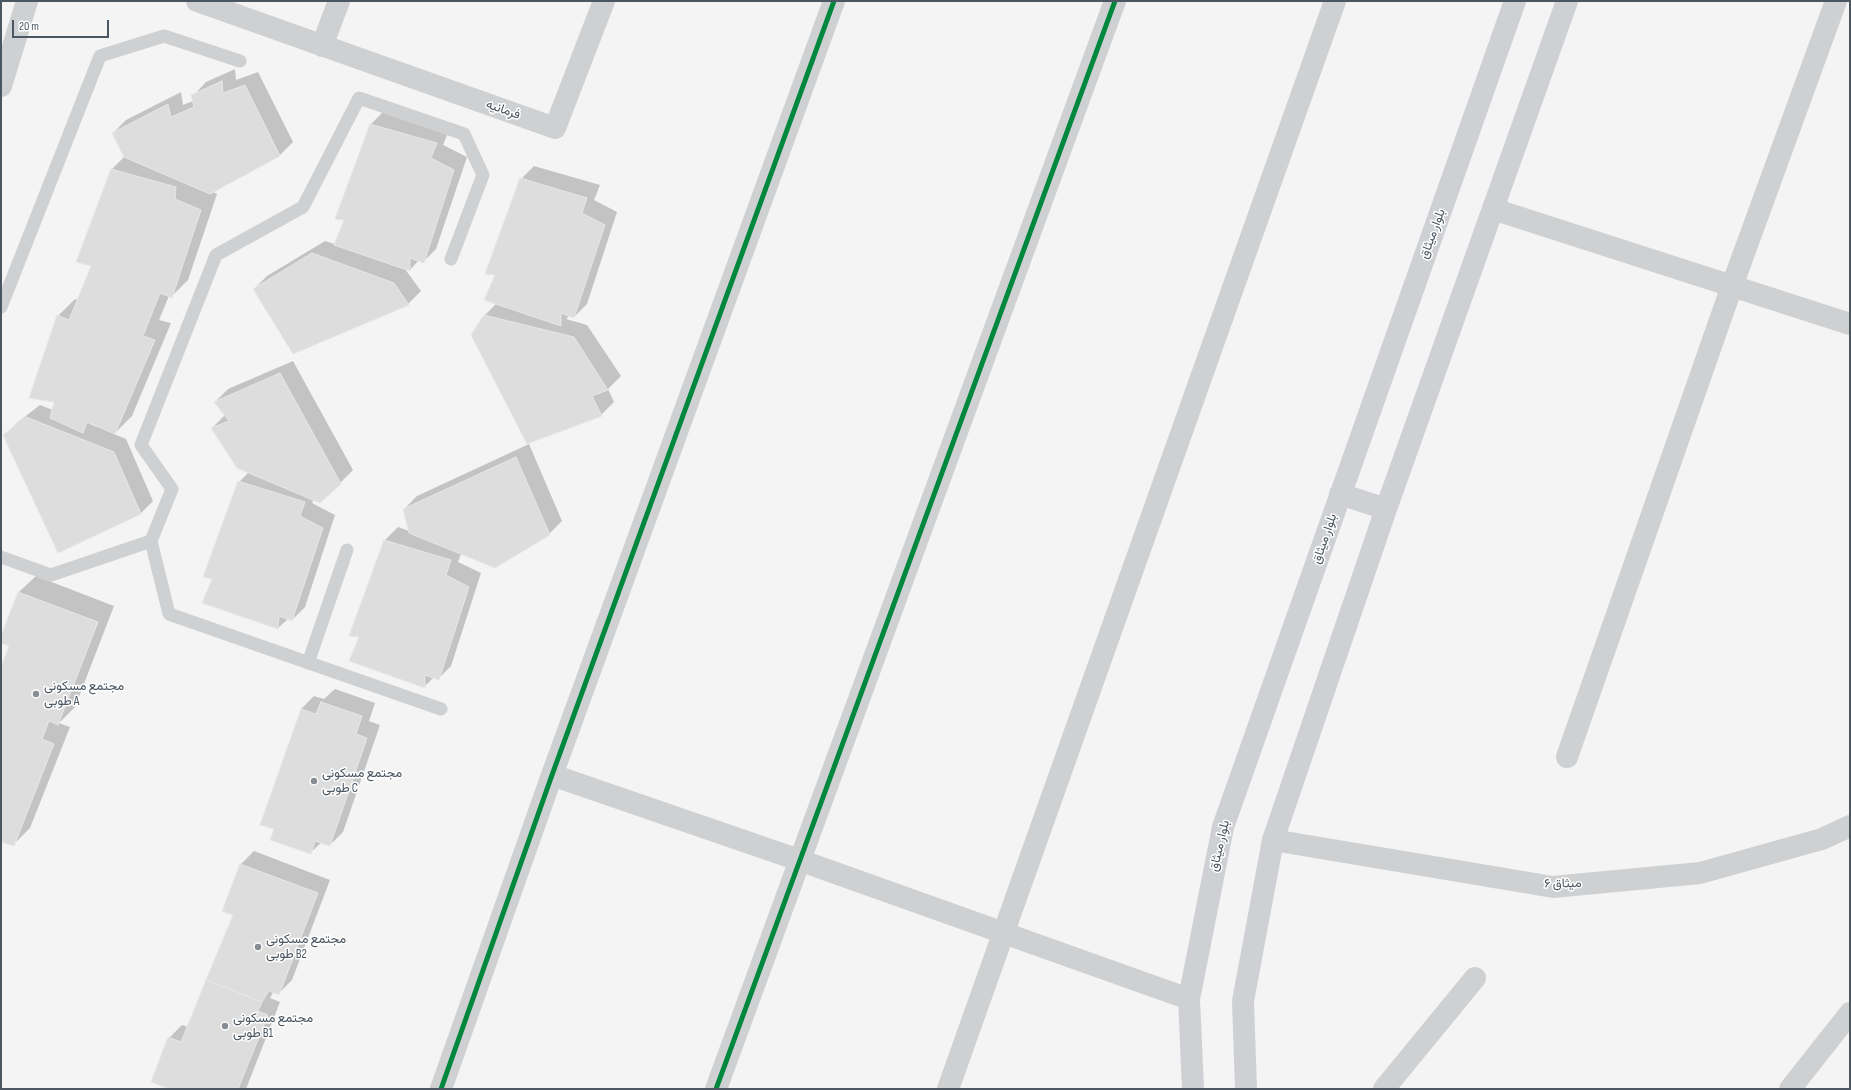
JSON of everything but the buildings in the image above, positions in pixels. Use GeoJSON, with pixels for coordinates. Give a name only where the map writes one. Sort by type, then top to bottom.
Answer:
{"type":"FeatureCollection","features":[{"type":"Feature","properties":{"kind":"street"},"geometry":{"type":"LineString","coordinates":[[1,86],[27,1]]}},
{"type":"Feature","properties":{"kind":"street"},"geometry":{"type":"LineString","coordinates":[[198,1],[322,46],[339,1]]}},
{"type":"Feature","properties":{"kind":"street","name":"فرمانیه"},"geometry":{"type":"LineString","coordinates":[[322,46],[555,128],[604,1]]}},
{"type":"Feature","properties":{"kind":"street"},"geometry":{"type":"LineString","coordinates":[[441,1089],[552,775],[834,1]]}},
{"type":"Feature","properties":{"kind":"street"},"geometry":{"type":"LineString","coordinates":[[716,1089],[1115,1]]}},
{"type":"Feature","properties":{"kind":"street"},"geometry":{"type":"LineString","coordinates":[[948,1089],[1335,1]]}},
{"type":"Feature","properties":{"kind":"street","name":"بلوار میثاق"},"geometry":{"type":"LineString","coordinates":[[1193,1089],[1189,999],[1223,826],[1515,1]]}},
{"type":"Feature","properties":{"kind":"street"},"geometry":{"type":"LineString","coordinates":[[1246,1089],[1243,1001],[1272,840],[1386,509],[1567,1]]}},
{"type":"Feature","properties":{"kind":"street"},"geometry":{"type":"LineString","coordinates":[[1567,757],[1732,286],[1836,1]]}},
{"type":"Feature","properties":{"kind":"street"},"geometry":{"type":"LineString","coordinates":[[1493,209],[1850,324]]}},
{"type":"Feature","properties":{"kind":"street"},"geometry":{"type":"LineString","coordinates":[[1340,494],[1386,509]]}},
{"type":"Feature","properties":{"kind":"street"},"geometry":{"type":"LineString","coordinates":[[552,775],[799,860],[1189,999]]}},
{"type":"Feature","properties":{"kind":"street","name":"میثاق ۶"},"geometry":{"type":"LineString","coordinates":[[1272,840],[1553,887],[1700,873],[1822,839],[1850,826]]}},
{"type":"Feature","properties":{"kind":"street"},"geometry":{"type":"LineString","coordinates":[[1384,1089],[1475,978]]}},
{"type":"Feature","properties":{"kind":"street"},"geometry":{"type":"LineString","coordinates":[[1790,1089],[1850,1013]]}},
{"type":"Feature","properties":{"kind":"lane"},"geometry":{"type":"LineString","coordinates":[[1,307],[100,56],[164,36],[240,61]]}},
{"type":"Feature","properties":{"kind":"lane"},"geometry":{"type":"LineString","coordinates":[[441,709],[169,614],[151,541],[172,489],[141,445],[216,256],[303,206],[359,98],[464,134],[483,175],[451,259]]}},
{"type":"Feature","properties":{"kind":"lane"},"geometry":{"type":"LineString","coordinates":[[1,557],[51,575],[151,541]]}},
{"type":"Feature","properties":{"kind":"lane"},"geometry":{"type":"LineString","coordinates":[[308,663],[347,550]]}},
{"type":"Feature","properties":{"kind":"cycle path"},"geometry":{"type":"LineString","coordinates":[[441,1089],[552,775],[834,1]]}},
{"type":"Feature","properties":{"kind":"cycle path"},"geometry":{"type":"LineString","coordinates":[[716,1089],[1115,1]]}},
{"type":"Feature","properties":{"kind":"place","name":"مجتمع مسکونی طوبی A"},"geometry":{"type":"Point","coordinates":[36,694]}},
{"type":"Feature","properties":{"kind":"place","name":"مجتمع مسکونی طوبی C"},"geometry":{"type":"Point","coordinates":[314,781]}},
{"type":"Feature","properties":{"kind":"place","name":"مجتمع مسکونی طوبی B2"},"geometry":{"type":"Point","coordinates":[258,947]}},
{"type":"Feature","properties":{"kind":"place","name":"مجتمع مسکونی طوبی B1"},"geometry":{"type":"Point","coordinates":[225,1026]}}]}
